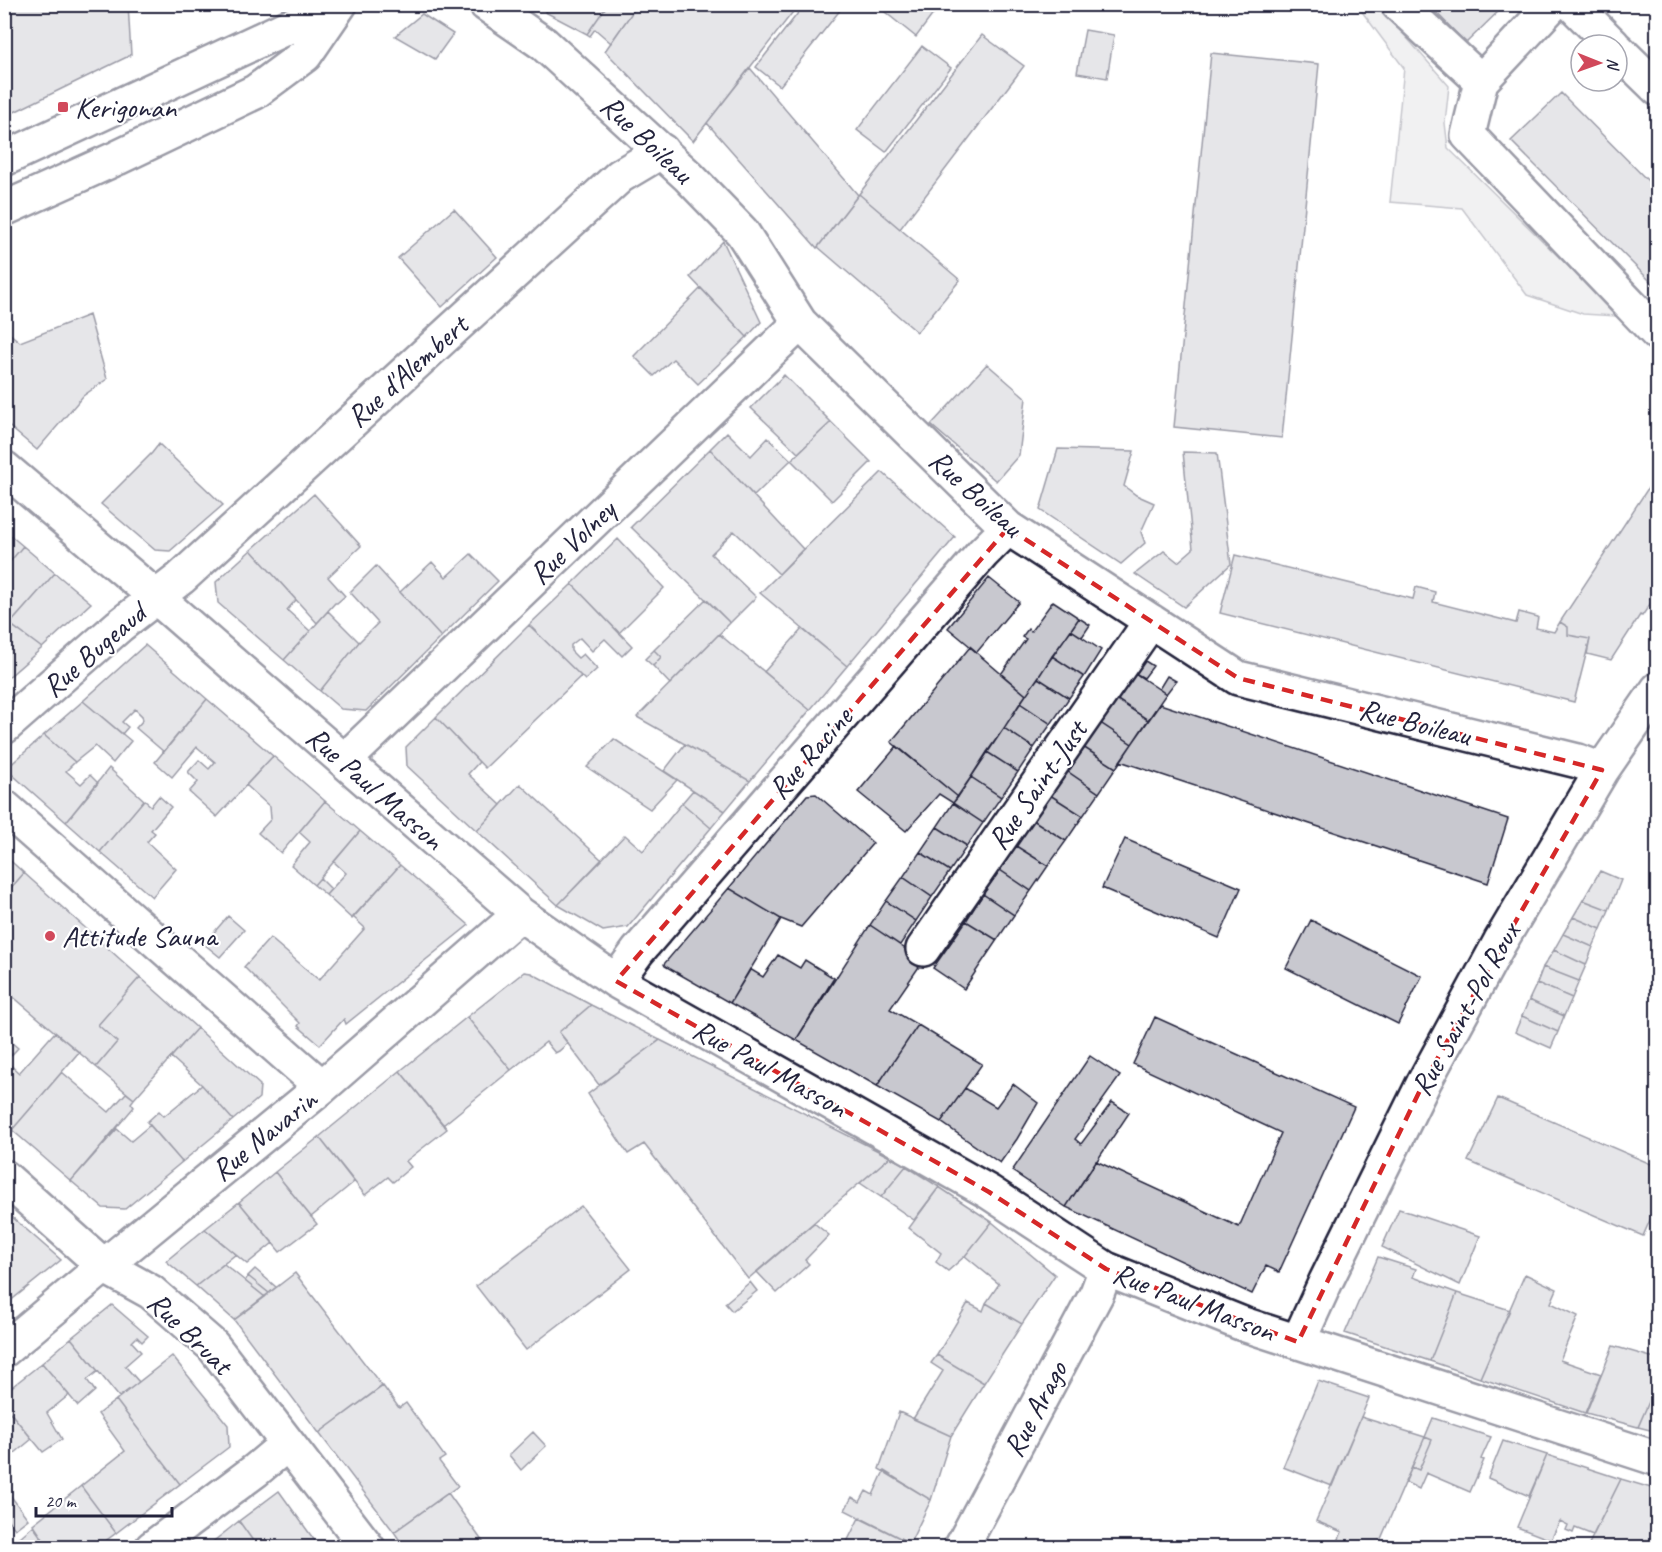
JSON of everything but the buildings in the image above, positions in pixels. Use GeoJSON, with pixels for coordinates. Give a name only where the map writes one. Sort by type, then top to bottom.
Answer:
{"type":"FeatureCollection","features":[{"type":"Feature","properties":{"kind":"street"},"geometry":{"type":"LineString","coordinates":[[4,159],[338,4]]}},
{"type":"Feature","properties":{"kind":"street"},"geometry":{"type":"LineString","coordinates":[[4,209],[255,92],[304,55],[338,4]]}},
{"type":"Feature","properties":{"kind":"street","name":"Rue Boileau"},"geometry":{"type":"LineString","coordinates":[[486,4],[544,44],[662,151],[742,232],[800,323],[1008,528],[1238,678],[1578,761],[1602,770]]}},
{"type":"Feature","properties":{"kind":"street"},"geometry":{"type":"LineString","coordinates":[[1398,4],[1481,81]]}},
{"type":"Feature","properties":{"kind":"street"},"geometry":{"type":"LineString","coordinates":[[1553,4],[1481,81],[1468,135],[1658,334]]}},
{"type":"Feature","properties":{"kind":"street"},"geometry":{"type":"LineString","coordinates":[[1572,4],[1601,33]]}},
{"type":"Feature","properties":{"kind":"street"},"geometry":{"type":"LineString","coordinates":[[1629,61],[1658,89]]}},
{"type":"Feature","properties":{"kind":"street","name":"Rue d'Alembert"},"geometry":{"type":"LineString","coordinates":[[156,597],[181,578],[620,176],[662,151]]}},
{"type":"Feature","properties":{"kind":"street","name":"Rue Volney"},"geometry":{"type":"LineString","coordinates":[[345,760],[800,323]]}},
{"type":"Feature","properties":{"kind":"street","name":"Rue Paul Masson"},"geometry":{"type":"LineString","coordinates":[[4,468],[345,760],[520,914],[616,981],[989,1192],[1106,1269],[1243,1324],[1658,1459]]}},
{"type":"Feature","properties":{"kind":"street","name":"Rue Racine"},"geometry":{"type":"LineString","coordinates":[[616,981],[646,942],[983,553],[1008,528]]}},
{"type":"Feature","properties":{"kind":"street","name":"Rue Bugeaud"},"geometry":{"type":"LineString","coordinates":[[4,727],[119,626],[156,597]]}},
{"type":"Feature","properties":{"kind":"street","name":"Rue Saint-Just"},"geometry":{"type":"LineString","coordinates":[[923,949],[1151,621]]}},
{"type":"Feature","properties":{"kind":"street","name":"Rue Saint-Pol Roux"},"geometry":{"type":"LineString","coordinates":[[1298,1342],[1424,1082],[1500,942],[1602,770],[1658,689]]}},
{"type":"Feature","properties":{"kind":"street"},"geometry":{"type":"LineString","coordinates":[[4,807],[322,1087]]}},
{"type":"Feature","properties":{"kind":"street","name":"Rue Navarin"},"geometry":{"type":"LineString","coordinates":[[4,1350],[322,1087],[520,914]]}},
{"type":"Feature","properties":{"kind":"street","name":"Rue Bruat"},"geometry":{"type":"LineString","coordinates":[[4,1177],[104,1266],[151,1292],[213,1347],[368,1548]]}},
{"type":"Feature","properties":{"kind":"street","name":"Rue Arago"},"geometry":{"type":"LineString","coordinates":[[961,1548],[1097,1293],[1106,1269]]}},
{"type":"Feature","properties":{"kind":"street"},"geometry":{"type":"LineString","coordinates":[[152,1548],[287,1444]]}},
{"type":"Feature","properties":{"kind":"highlighted area"},"geometry":{"type":"Polygon","coordinates":[[[1008,528],[1238,678],[1602,770],[1424,1082],[1298,1342],[1106,1269],[989,1192],[616,981],[1008,528]]]}},
{"type":"Feature","properties":{"kind":"shaded area"},"geometry":{"type":"Polygon","coordinates":[[[1357,5],[1378,5],[1449,86],[1445,123],[1448,148],[1568,266],[1615,316],[1583,314],[1527,295],[1462,208],[1390,202],[1404,68],[1357,5]]]}},
{"type":"Feature","properties":{"kind":"place","name":"Kerigonan"},"geometry":{"type":"Point","coordinates":[63,107]}},
{"type":"Feature","properties":{"kind":"place","name":"Attitude Sauna"},"geometry":{"type":"Point","coordinates":[50,936]}}]}
